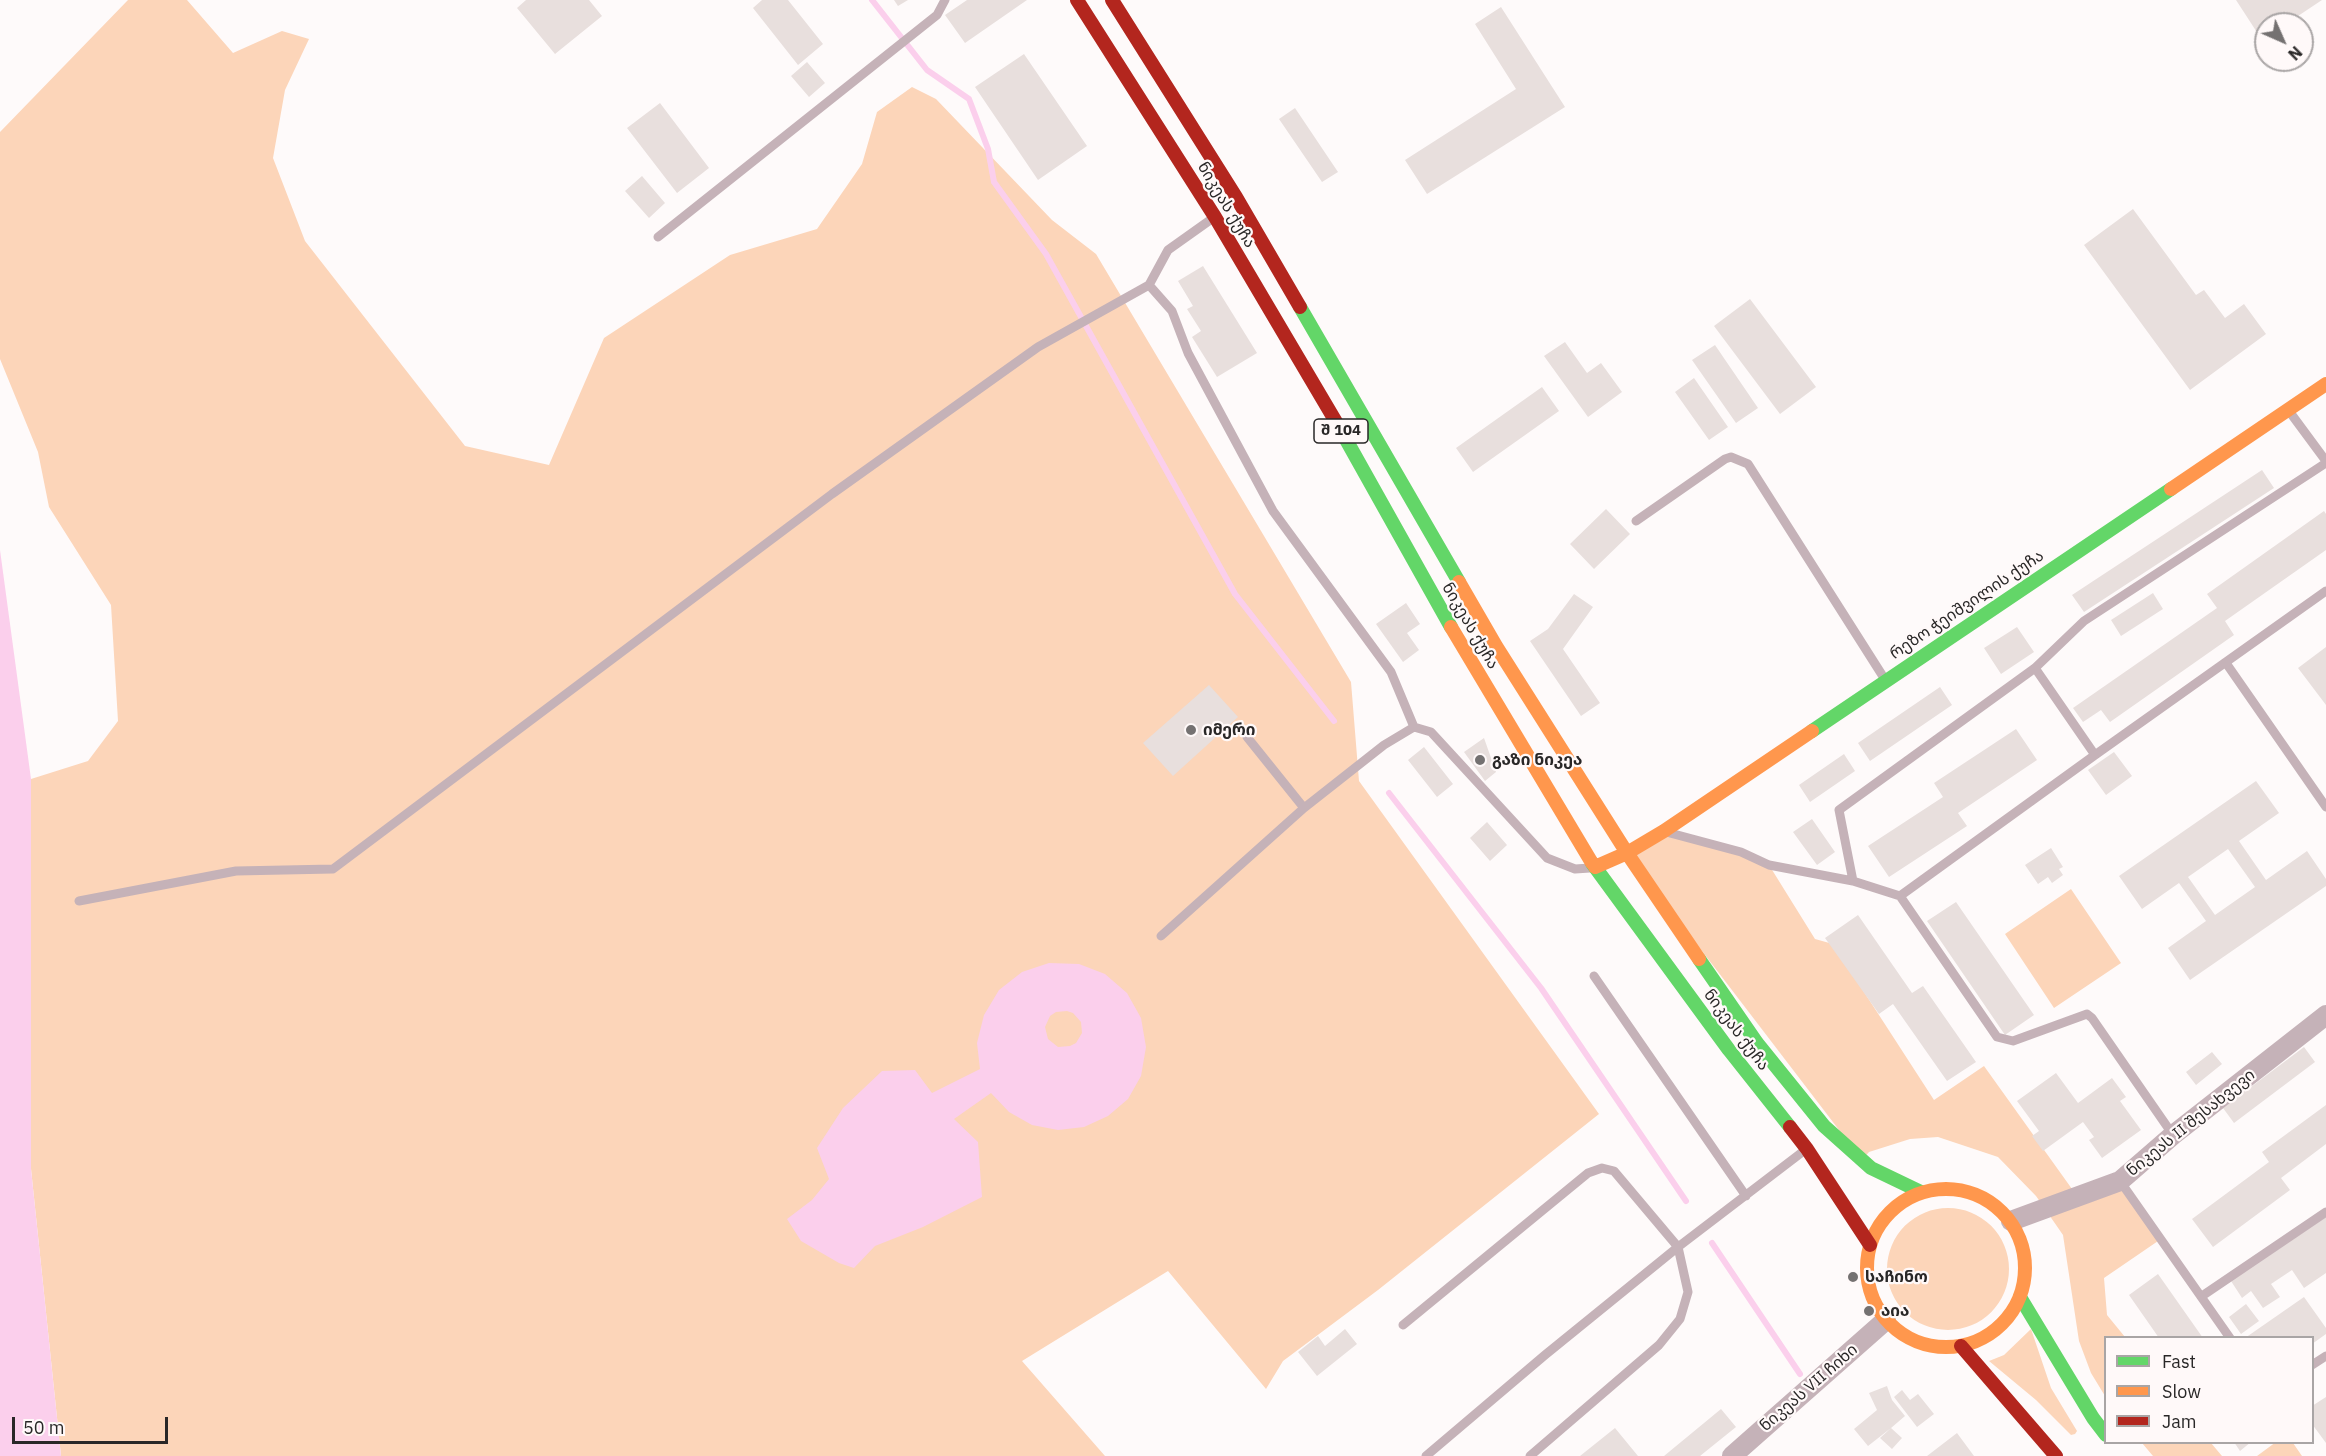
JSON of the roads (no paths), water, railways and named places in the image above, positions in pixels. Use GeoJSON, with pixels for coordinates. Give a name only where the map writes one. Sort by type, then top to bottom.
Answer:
{"type":"FeatureCollection","features":[{"type":"Feature","properties":{"kind":"main road","name":"ნიკეას ქუჩა"},"geometry":{"type":"LineString","coordinates":[[1077,0],[1215,217],[1350,446],[1468,658],[1595,867],[1729,1050],[1807,1149],[1870,1245]]}},
{"type":"Feature","properties":{"kind":"main road","name":"ნიკეას ქუჩა"},"geometry":{"type":"LineString","coordinates":[[1112,0],[1236,197],[1496,646],[1627,853],[1739,1019],[1824,1126],[1871,1168],[1921,1192]]}},
{"type":"Feature","properties":{"kind":"main road","name":"რეზო ჭეიშვილის ქუჩა"},"geometry":{"type":"LineString","coordinates":[[1595,867],[1627,853],[1664,831],[2326,384]]}},
{"type":"Feature","properties":{"kind":"main road"},"geometry":{"type":"LineString","coordinates":[[1946,1188],[1971,1192],[1993,1203],[2011,1221],[2022,1243],[2026,1268],[2020,1297],[2008,1319],[1987,1336],[1961,1346],[1933,1347],[1908,1338],[1886,1320],[1872,1296],[1867,1269],[1870,1245],[1882,1222],[1899,1204],[1921,1192],[1946,1188]]}},
{"type":"Feature","properties":{"kind":"main road"},"geometry":{"type":"LineString","coordinates":[[2020,1297],[2093,1419],[2104,1433]]}},
{"type":"Feature","properties":{"kind":"main road"},"geometry":{"type":"LineString","coordinates":[[1961,1346],[2056,1456]]}},
{"type":"Feature","properties":{"kind":"street","name":"ნიკეას II შესახვევი"},"geometry":{"type":"LineString","coordinates":[[2011,1221],[2120,1181],[2173,1135],[2324,1021]]}},
{"type":"Feature","properties":{"kind":"street","name":"ნიკეას VII ჩიხი"},"geometry":{"type":"LineString","coordinates":[[1732,1456],[1886,1320]]}},
{"type":"Feature","properties":{"kind":"lane"},"geometry":{"type":"LineString","coordinates":[[658,237],[937,15],[945,0]]}},
{"type":"Feature","properties":{"kind":"lane"},"geometry":{"type":"LineString","coordinates":[[79,901],[236,871],[333,869],[576,684],[832,494],[1038,347],[1149,285],[1168,250],[1215,217]]}},
{"type":"Feature","properties":{"kind":"lane"},"geometry":{"type":"LineString","coordinates":[[1149,285],[1173,311],[1188,353],[1273,511],[1391,672],[1414,728]]}},
{"type":"Feature","properties":{"kind":"lane"},"geometry":{"type":"LineString","coordinates":[[1854,881],[1839,810],[2035,668],[2084,621],[2326,462],[2288,409]]}},
{"type":"Feature","properties":{"kind":"lane"},"geometry":{"type":"LineString","coordinates":[[1636,521],[1725,459],[1731,457],[1748,464],[1885,681]]}},
{"type":"Feature","properties":{"kind":"lane"},"geometry":{"type":"LineString","coordinates":[[1900,896],[2326,592]]}},
{"type":"Feature","properties":{"kind":"lane"},"geometry":{"type":"LineString","coordinates":[[2226,663],[2326,807]]}},
{"type":"Feature","properties":{"kind":"lane"},"geometry":{"type":"LineString","coordinates":[[2035,668],[2095,755]]}},
{"type":"Feature","properties":{"kind":"lane"},"geometry":{"type":"LineString","coordinates":[[1161,936],[1304,808],[1384,745],[1414,728],[1431,732],[1547,858],[1575,869],[1595,867]]}},
{"type":"Feature","properties":{"kind":"lane"},"geometry":{"type":"LineString","coordinates":[[1247,737],[1304,808]]}},
{"type":"Feature","properties":{"kind":"lane"},"geometry":{"type":"LineString","coordinates":[[1664,831],[1741,852],[1769,865],[1854,881],[1900,896],[1997,1037],[2013,1041],[2086,1014],[2092,1018],[2173,1135]]}},
{"type":"Feature","properties":{"kind":"lane"},"geometry":{"type":"LineString","coordinates":[[1594,976],[1746,1196]]}},
{"type":"Feature","properties":{"kind":"lane"},"geometry":{"type":"LineString","coordinates":[[1426,1456],[1678,1247],[1807,1149]]}},
{"type":"Feature","properties":{"kind":"lane"},"geometry":{"type":"LineString","coordinates":[[1403,1325],[1588,1173],[1602,1168],[1614,1172],[1678,1247],[1688,1292],[1680,1319],[1659,1345],[1530,1456]]}},
{"type":"Feature","properties":{"kind":"lane"},"geometry":{"type":"LineString","coordinates":[[2120,1181],[2229,1336]]}},
{"type":"Feature","properties":{"kind":"lane"},"geometry":{"type":"LineString","coordinates":[[2202,1296],[2326,1212]]}},
{"type":"Feature","properties":{"kind":"waterway"},"geometry":{"type":"LineString","coordinates":[[872,0],[927,70],[969,99],[988,149],[994,182],[1046,254],[1235,594],[1334,721]]}},
{"type":"Feature","properties":{"kind":"waterway"},"geometry":{"type":"LineString","coordinates":[[1389,793],[1541,988],[1686,1201]]}},
{"type":"Feature","properties":{"kind":"waterway"},"geometry":{"type":"LineString","coordinates":[[1712,1243],[1800,1374]]}},
{"type":"Feature","properties":{"kind":"place","name":"იმერი"},"geometry":{"type":"Point","coordinates":[1191,730]}},
{"type":"Feature","properties":{"kind":"place","name":"გაზი ნიკეა"},"geometry":{"type":"Point","coordinates":[1480,760]}},
{"type":"Feature","properties":{"kind":"place","name":"საჩინო"},"geometry":{"type":"Point","coordinates":[1853,1277]}},
{"type":"Feature","properties":{"kind":"place","name":"აია"},"geometry":{"type":"Point","coordinates":[1869,1311]}}]}
